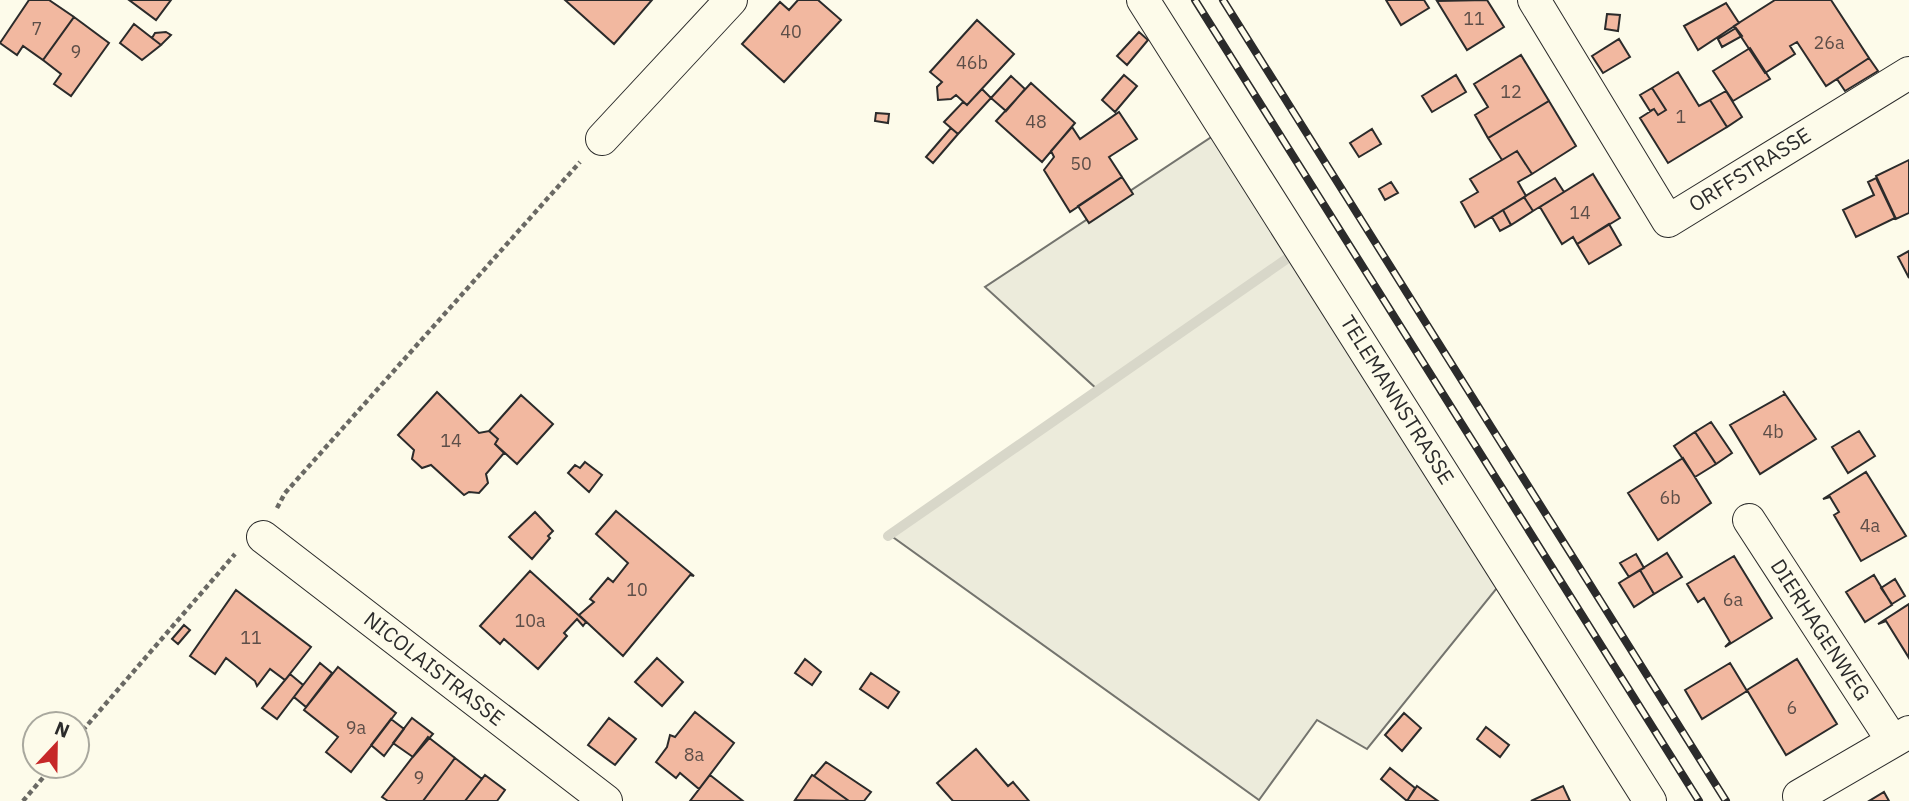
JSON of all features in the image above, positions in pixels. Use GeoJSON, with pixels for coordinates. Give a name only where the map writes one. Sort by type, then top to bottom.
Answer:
{"type":"FeatureCollection","features":[{"type":"Feature","properties":{"kind":"street"},"geometry":{"type":"LineString","coordinates":[[602,138],[731,0]]}},
{"type":"Feature","properties":{"kind":"street","name":"TELEMANNSTRASSE"},"geometry":{"type":"LineString","coordinates":[[1143,0],[1650,801]]}},
{"type":"Feature","properties":{"kind":"street","name":"ORFFSTRASSE"},"geometry":{"type":"LineString","coordinates":[[1534,0],[1668,221],[1909,73]]}},
{"type":"Feature","properties":{"kind":"street","name":"DIERHAGENWEG"},"geometry":{"type":"LineString","coordinates":[[1749,520],[1900,736],[1799,796]]}},
{"type":"Feature","properties":{"kind":"street","name":"NICOLAISTRASSE"},"geometry":{"type":"LineString","coordinates":[[263,537],[606,801]]}},
{"type":"Feature","properties":{"kind":"path"},"geometry":{"type":"LineString","coordinates":[[91,720],[229,557],[263,537],[285,493],[602,138]]}},
{"type":"Feature","properties":{"kind":"path"},"geometry":{"type":"LineString","coordinates":[[23,801],[41,780]]}},
{"type":"Feature","properties":{"kind":"shaded area"},"geometry":{"type":"Polygon","coordinates":[[[1213,136],[1497,588],[1367,749],[1317,720],[1259,800],[890,535],[1099,391],[985,287],[1213,136]]]}},
{"type":"Feature","properties":{"kind":"building"},"geometry":{"type":"Polygon","coordinates":[[[29,0],[49,0],[74,17],[43,60],[23,46],[17,55],[0,43],[29,0]]]}},
{"type":"Feature","properties":{"kind":"building"},"geometry":{"type":"Polygon","coordinates":[[[129,0],[171,0],[156,20],[129,0]]]}},
{"type":"Feature","properties":{"kind":"building"},"geometry":{"type":"Polygon","coordinates":[[[565,0],[652,0],[614,44],[565,0]]]}},
{"type":"Feature","properties":{"kind":"building"},"geometry":{"type":"Polygon","coordinates":[[[798,0],[818,0],[841,20],[784,82],[742,44],[780,2],[789,10],[798,0]]]}},
{"type":"Feature","properties":{"kind":"building"},"geometry":{"type":"Polygon","coordinates":[[[1386,0],[1424,0],[1429,8],[1401,25],[1386,0]]]}},
{"type":"Feature","properties":{"kind":"building"},"geometry":{"type":"Polygon","coordinates":[[[1487,0],[1504,27],[1467,50],[1437,1],[1487,0]]]}},
{"type":"Feature","properties":{"kind":"building"},"geometry":{"type":"Polygon","coordinates":[[[1775,0],[1831,0],[1869,58],[1826,86],[1797,42],[1790,46],[1795,54],[1765,73],[1734,26],[1775,0]]]}},
{"type":"Feature","properties":{"kind":"building"},"geometry":{"type":"Polygon","coordinates":[[[1726,3],[1739,23],[1698,50],[1684,26],[1726,3]]]}},
{"type":"Feature","properties":{"kind":"building"},"geometry":{"type":"Polygon","coordinates":[[[1607,14],[1620,15],[1618,31],[1605,29],[1607,14]]]}},
{"type":"Feature","properties":{"kind":"building"},"geometry":{"type":"Polygon","coordinates":[[[74,17],[109,43],[71,96],[54,84],[61,74],[43,60],[74,17]]]}},
{"type":"Feature","properties":{"kind":"building"},"geometry":{"type":"Polygon","coordinates":[[[977,20],[1014,54],[967,105],[956,95],[951,99],[938,100],[937,87],[942,82],[930,72],[977,20]]]}},
{"type":"Feature","properties":{"kind":"building"},"geometry":{"type":"Polygon","coordinates":[[[134,24],[161,45],[142,60],[120,43],[134,24]]]}},
{"type":"Feature","properties":{"kind":"building"},"geometry":{"type":"Polygon","coordinates":[[[1736,28],[1742,36],[1722,47],[1718,39],[1736,28]]]}},
{"type":"Feature","properties":{"kind":"building"},"geometry":{"type":"Polygon","coordinates":[[[166,32],[171,35],[161,45],[152,38],[155,33],[166,32]]]}},
{"type":"Feature","properties":{"kind":"building"},"geometry":{"type":"Polygon","coordinates":[[[1139,32],[1148,40],[1127,65],[1117,56],[1139,32]]]}},
{"type":"Feature","properties":{"kind":"building"},"geometry":{"type":"Polygon","coordinates":[[[1619,39],[1630,57],[1603,73],[1592,56],[1619,39]]]}},
{"type":"Feature","properties":{"kind":"building"},"geometry":{"type":"Polygon","coordinates":[[[1750,48],[1770,79],[1733,101],[1713,71],[1750,48]]]}},
{"type":"Feature","properties":{"kind":"building"},"geometry":{"type":"Polygon","coordinates":[[[1521,55],[1549,101],[1488,138],[1475,115],[1488,107],[1474,84],[1521,55]]]}},
{"type":"Feature","properties":{"kind":"building"},"geometry":{"type":"Polygon","coordinates":[[[1869,58],[1878,71],[1845,91],[1837,79],[1869,58]]]}},
{"type":"Feature","properties":{"kind":"building"},"geometry":{"type":"Polygon","coordinates":[[[1678,72],[1699,106],[1710,100],[1727,127],[1668,163],[1640,118],[1654,109],[1658,115],[1666,110],[1652,88],[1678,72]]]}},
{"type":"Feature","properties":{"kind":"building"},"geometry":{"type":"Polygon","coordinates":[[[1124,75],[1137,86],[1115,112],[1102,100],[1124,75]]]}},
{"type":"Feature","properties":{"kind":"building"},"geometry":{"type":"Polygon","coordinates":[[[1456,75],[1466,92],[1432,112],[1422,96],[1456,75]]]}},
{"type":"Feature","properties":{"kind":"building"},"geometry":{"type":"Polygon","coordinates":[[[1011,76],[1025,89],[1006,111],[991,98],[1011,76]]]}},
{"type":"Feature","properties":{"kind":"building"},"geometry":{"type":"Polygon","coordinates":[[[1031,83],[1075,123],[1042,162],[996,121],[1031,83]]]}},
{"type":"Feature","properties":{"kind":"building"},"geometry":{"type":"Polygon","coordinates":[[[1652,88],[1666,110],[1658,115],[1654,109],[1650,111],[1640,95],[1652,88]]]}},
{"type":"Feature","properties":{"kind":"building"},"geometry":{"type":"Polygon","coordinates":[[[982,89],[991,98],[958,134],[944,122],[963,102],[967,105],[982,89]]]}},
{"type":"Feature","properties":{"kind":"building"},"geometry":{"type":"Polygon","coordinates":[[[1726,91],[1742,117],[1727,127],[1710,100],[1726,91]]]}},
{"type":"Feature","properties":{"kind":"building"},"geometry":{"type":"Polygon","coordinates":[[[1549,101],[1576,146],[1532,174],[1517,151],[1502,160],[1488,138],[1549,101]]]}},
{"type":"Feature","properties":{"kind":"building"},"geometry":{"type":"Polygon","coordinates":[[[1119,112],[1137,139],[1109,157],[1122,177],[1070,212],[1044,170],[1054,157],[1051,151],[1072,127],[1080,139],[1119,112]]]}},
{"type":"Feature","properties":{"kind":"building"},"geometry":{"type":"Polygon","coordinates":[[[876,113],[889,114],[888,123],[875,121],[876,113]]]}},
{"type":"Feature","properties":{"kind":"building"},"geometry":{"type":"Polygon","coordinates":[[[951,128],[958,134],[933,163],[926,157],[951,128]]]}},
{"type":"Feature","properties":{"kind":"building"},"geometry":{"type":"Polygon","coordinates":[[[1372,129],[1381,144],[1359,157],[1350,143],[1372,129]]]}},
{"type":"Feature","properties":{"kind":"building"},"geometry":{"type":"Polygon","coordinates":[[[1517,151],[1532,174],[1518,182],[1526,196],[1475,227],[1461,202],[1478,192],[1470,179],[1517,151]]]}},
{"type":"Feature","properties":{"kind":"building"},"geometry":{"type":"Polygon","coordinates":[[[1909,160],[1909,213],[1896,219],[1876,176],[1909,160]]]}},
{"type":"Feature","properties":{"kind":"building"},"geometry":{"type":"Polygon","coordinates":[[[1593,174],[1620,218],[1577,244],[1573,237],[1562,244],[1540,207],[1593,174]]]}},
{"type":"Feature","properties":{"kind":"building"},"geometry":{"type":"Polygon","coordinates":[[[1122,177],[1133,194],[1089,223],[1078,206],[1122,177]]]}},
{"type":"Feature","properties":{"kind":"building"},"geometry":{"type":"Polygon","coordinates":[[[1555,178],[1564,192],[1533,211],[1524,197],[1555,178]]]}},
{"type":"Feature","properties":{"kind":"building"},"geometry":{"type":"Polygon","coordinates":[[[1876,178],[1895,218],[1856,237],[1843,210],[1874,195],[1868,182],[1876,178]]]}},
{"type":"Feature","properties":{"kind":"building"},"geometry":{"type":"Polygon","coordinates":[[[1391,182],[1398,193],[1385,200],[1379,189],[1391,182]]]}},
{"type":"Feature","properties":{"kind":"building"},"geometry":{"type":"Polygon","coordinates":[[[1524,197],[1533,211],[1511,225],[1503,210],[1524,197]]]}},
{"type":"Feature","properties":{"kind":"building"},"geometry":{"type":"Polygon","coordinates":[[[1503,210],[1511,225],[1500,231],[1492,217],[1503,210]]]}},
{"type":"Feature","properties":{"kind":"building"},"geometry":{"type":"Polygon","coordinates":[[[1609,224],[1621,245],[1589,264],[1577,244],[1609,224]]]}},
{"type":"Feature","properties":{"kind":"building"},"geometry":{"type":"Polygon","coordinates":[[[1909,251],[1909,278],[1898,257],[1909,251]]]}},
{"type":"Feature","properties":{"kind":"building"},"geometry":{"type":"Polygon","coordinates":[[[1783,391],[1816,439],[1760,474],[1730,425],[1785,394],[1783,391]]]}},
{"type":"Feature","properties":{"kind":"building"},"geometry":{"type":"Polygon","coordinates":[[[437,392],[479,433],[489,431],[498,439],[495,444],[504,453],[486,474],[488,483],[479,493],[469,492],[464,495],[431,465],[422,468],[412,459],[414,450],[398,435],[437,392]]]}},
{"type":"Feature","properties":{"kind":"building"},"geometry":{"type":"Polygon","coordinates":[[[521,395],[553,424],[517,464],[495,444],[498,439],[489,431],[521,395]]]}},
{"type":"Feature","properties":{"kind":"building"},"geometry":{"type":"Polygon","coordinates":[[[1711,422],[1732,453],[1716,464],[1695,432],[1711,422]]]}},
{"type":"Feature","properties":{"kind":"building"},"geometry":{"type":"Polygon","coordinates":[[[1859,431],[1875,456],[1848,473],[1832,447],[1859,431]]]}},
{"type":"Feature","properties":{"kind":"building"},"geometry":{"type":"Polygon","coordinates":[[[1695,432],[1716,464],[1695,477],[1674,446],[1695,432]]]}},
{"type":"Feature","properties":{"kind":"building"},"geometry":{"type":"Polygon","coordinates":[[[1683,458],[1711,503],[1658,540],[1628,493],[1683,458]]]}},
{"type":"Feature","properties":{"kind":"building"},"geometry":{"type":"Polygon","coordinates":[[[585,462],[602,475],[589,492],[568,473],[575,465],[580,468],[585,462]]]}},
{"type":"Feature","properties":{"kind":"building"},"geometry":{"type":"Polygon","coordinates":[[[1866,472],[1906,536],[1861,561],[1834,515],[1839,512],[1830,497],[1823,499],[1866,472]]]}},
{"type":"Feature","properties":{"kind":"building"},"geometry":{"type":"Polygon","coordinates":[[[616,511],[694,576],[690,575],[623,656],[579,615],[594,602],[590,599],[608,578],[613,582],[628,563],[596,534],[616,511]]]}},
{"type":"Feature","properties":{"kind":"building"},"geometry":{"type":"Polygon","coordinates":[[[535,512],[553,531],[532,559],[509,537],[535,512]]]}},
{"type":"Feature","properties":{"kind":"building"},"geometry":{"type":"Polygon","coordinates":[[[1667,553],[1682,577],[1654,594],[1640,570],[1667,553]]]}},
{"type":"Feature","properties":{"kind":"building"},"geometry":{"type":"Polygon","coordinates":[[[1636,554],[1644,568],[1629,577],[1620,563],[1636,554]]]}},
{"type":"Feature","properties":{"kind":"building"},"geometry":{"type":"Polygon","coordinates":[[[1734,556],[1772,618],[1725,647],[1730,642],[1704,598],[1698,602],[1687,584],[1734,556]]]}},
{"type":"Feature","properties":{"kind":"building"},"geometry":{"type":"Polygon","coordinates":[[[1640,570],[1654,594],[1634,607],[1619,583],[1640,570]]]}},
{"type":"Feature","properties":{"kind":"building"},"geometry":{"type":"Polygon","coordinates":[[[530,571],[586,622],[583,626],[577,619],[564,633],[567,636],[538,669],[504,639],[500,644],[480,626],[530,571]]]}},
{"type":"Feature","properties":{"kind":"building"},"geometry":{"type":"Polygon","coordinates":[[[1874,575],[1892,605],[1865,622],[1846,592],[1874,575]]]}},
{"type":"Feature","properties":{"kind":"building"},"geometry":{"type":"Polygon","coordinates":[[[1895,579],[1905,596],[1892,604],[1881,588],[1895,579]]]}},
{"type":"Feature","properties":{"kind":"building"},"geometry":{"type":"Polygon","coordinates":[[[236,590],[311,647],[285,680],[270,669],[257,686],[255,681],[226,658],[215,674],[190,656],[236,590]]]}},
{"type":"Feature","properties":{"kind":"building"},"geometry":{"type":"Polygon","coordinates":[[[1909,604],[1909,658],[1886,621],[1878,624],[1909,604]]]}},
{"type":"Feature","properties":{"kind":"building"},"geometry":{"type":"Polygon","coordinates":[[[184,625],[190,630],[178,644],[172,639],[184,625]]]}},
{"type":"Feature","properties":{"kind":"building"},"geometry":{"type":"Polygon","coordinates":[[[657,658],[683,682],[662,706],[635,682],[657,658]]]}},
{"type":"Feature","properties":{"kind":"building"},"geometry":{"type":"Polygon","coordinates":[[[805,659],[821,672],[812,685],[795,673],[805,659]]]}},
{"type":"Feature","properties":{"kind":"building"},"geometry":{"type":"Polygon","coordinates":[[[1797,659],[1837,724],[1786,755],[1747,690],[1797,659]]]}},
{"type":"Feature","properties":{"kind":"building"},"geometry":{"type":"Polygon","coordinates":[[[320,663],[332,673],[306,707],[294,697],[320,663]]]}},
{"type":"Feature","properties":{"kind":"building"},"geometry":{"type":"Polygon","coordinates":[[[1730,663],[1747,691],[1702,719],[1685,690],[1730,663]]]}},
{"type":"Feature","properties":{"kind":"building"},"geometry":{"type":"Polygon","coordinates":[[[338,667],[396,713],[351,772],[326,752],[338,737],[304,710],[338,667]]]}},
{"type":"Feature","properties":{"kind":"building"},"geometry":{"type":"Polygon","coordinates":[[[871,673],[899,692],[888,708],[860,689],[871,673]]]}},
{"type":"Feature","properties":{"kind":"building"},"geometry":{"type":"Polygon","coordinates":[[[290,674],[303,685],[277,719],[262,708],[290,674]]]}},
{"type":"Feature","properties":{"kind":"building"},"geometry":{"type":"Polygon","coordinates":[[[695,712],[734,743],[699,789],[680,773],[676,778],[656,762],[667,747],[670,735],[675,737],[695,712]]]}},
{"type":"Feature","properties":{"kind":"building"},"geometry":{"type":"Polygon","coordinates":[[[1404,713],[1421,728],[1402,751],[1385,735],[1404,713]]]}},
{"type":"Feature","properties":{"kind":"building"},"geometry":{"type":"Polygon","coordinates":[[[412,718],[433,734],[413,757],[393,743],[412,718]]]}},
{"type":"Feature","properties":{"kind":"building"},"geometry":{"type":"Polygon","coordinates":[[[609,718],[636,739],[615,765],[588,745],[609,718]]]}},
{"type":"Feature","properties":{"kind":"building"},"geometry":{"type":"Polygon","coordinates":[[[391,719],[404,729],[384,756],[371,745],[391,719]]]}},
{"type":"Feature","properties":{"kind":"building"},"geometry":{"type":"Polygon","coordinates":[[[1486,727],[1509,745],[1500,757],[1477,739],[1486,727]]]}},
{"type":"Feature","properties":{"kind":"building"},"geometry":{"type":"Polygon","coordinates":[[[428,737],[455,758],[423,801],[388,801],[382,797],[428,737]]]}},
{"type":"Feature","properties":{"kind":"building"},"geometry":{"type":"Polygon","coordinates":[[[976,749],[1008,786],[1013,782],[1029,801],[953,801],[937,783],[976,749]]]}},
{"type":"Feature","properties":{"kind":"building"},"geometry":{"type":"Polygon","coordinates":[[[455,758],[482,779],[465,801],[423,801],[455,758]]]}},
{"type":"Feature","properties":{"kind":"building"},"geometry":{"type":"Polygon","coordinates":[[[826,762],[871,792],[864,801],[849,801],[814,776],[826,762]]]}},
{"type":"Feature","properties":{"kind":"building"},"geometry":{"type":"Polygon","coordinates":[[[1390,768],[1415,788],[1407,801],[1381,779],[1390,768]]]}},
{"type":"Feature","properties":{"kind":"building"},"geometry":{"type":"Polygon","coordinates":[[[485,775],[505,790],[497,801],[465,801],[485,775]]]}},
{"type":"Feature","properties":{"kind":"building"},"geometry":{"type":"Polygon","coordinates":[[[710,775],[743,801],[690,801],[710,775]]]}},
{"type":"Feature","properties":{"kind":"building"},"geometry":{"type":"Polygon","coordinates":[[[812,775],[814,776],[849,801],[795,800],[812,775]]]}},
{"type":"Feature","properties":{"kind":"building"},"geometry":{"type":"Polygon","coordinates":[[[1417,786],[1438,801],[1407,801],[1417,786]]]}},
{"type":"Feature","properties":{"kind":"building"},"geometry":{"type":"Polygon","coordinates":[[[1563,786],[1570,801],[1531,801],[1563,786]]]}},
{"type":"Feature","properties":{"kind":"building"},"geometry":{"type":"Polygon","coordinates":[[[1884,792],[1889,801],[1869,801],[1884,792]]]}},
{"type":"Feature","properties":{"kind":"waterway"},"geometry":{"type":"LineString","coordinates":[[888,536],[1288,258]]}},
{"type":"Feature","properties":{"kind":"railway"},"geometry":{"type":"LineString","coordinates":[[1195,0],[1699,801]]}},
{"type":"Feature","properties":{"kind":"railway"},"geometry":{"type":"LineString","coordinates":[[1223,0],[1726,801]]}}]}
